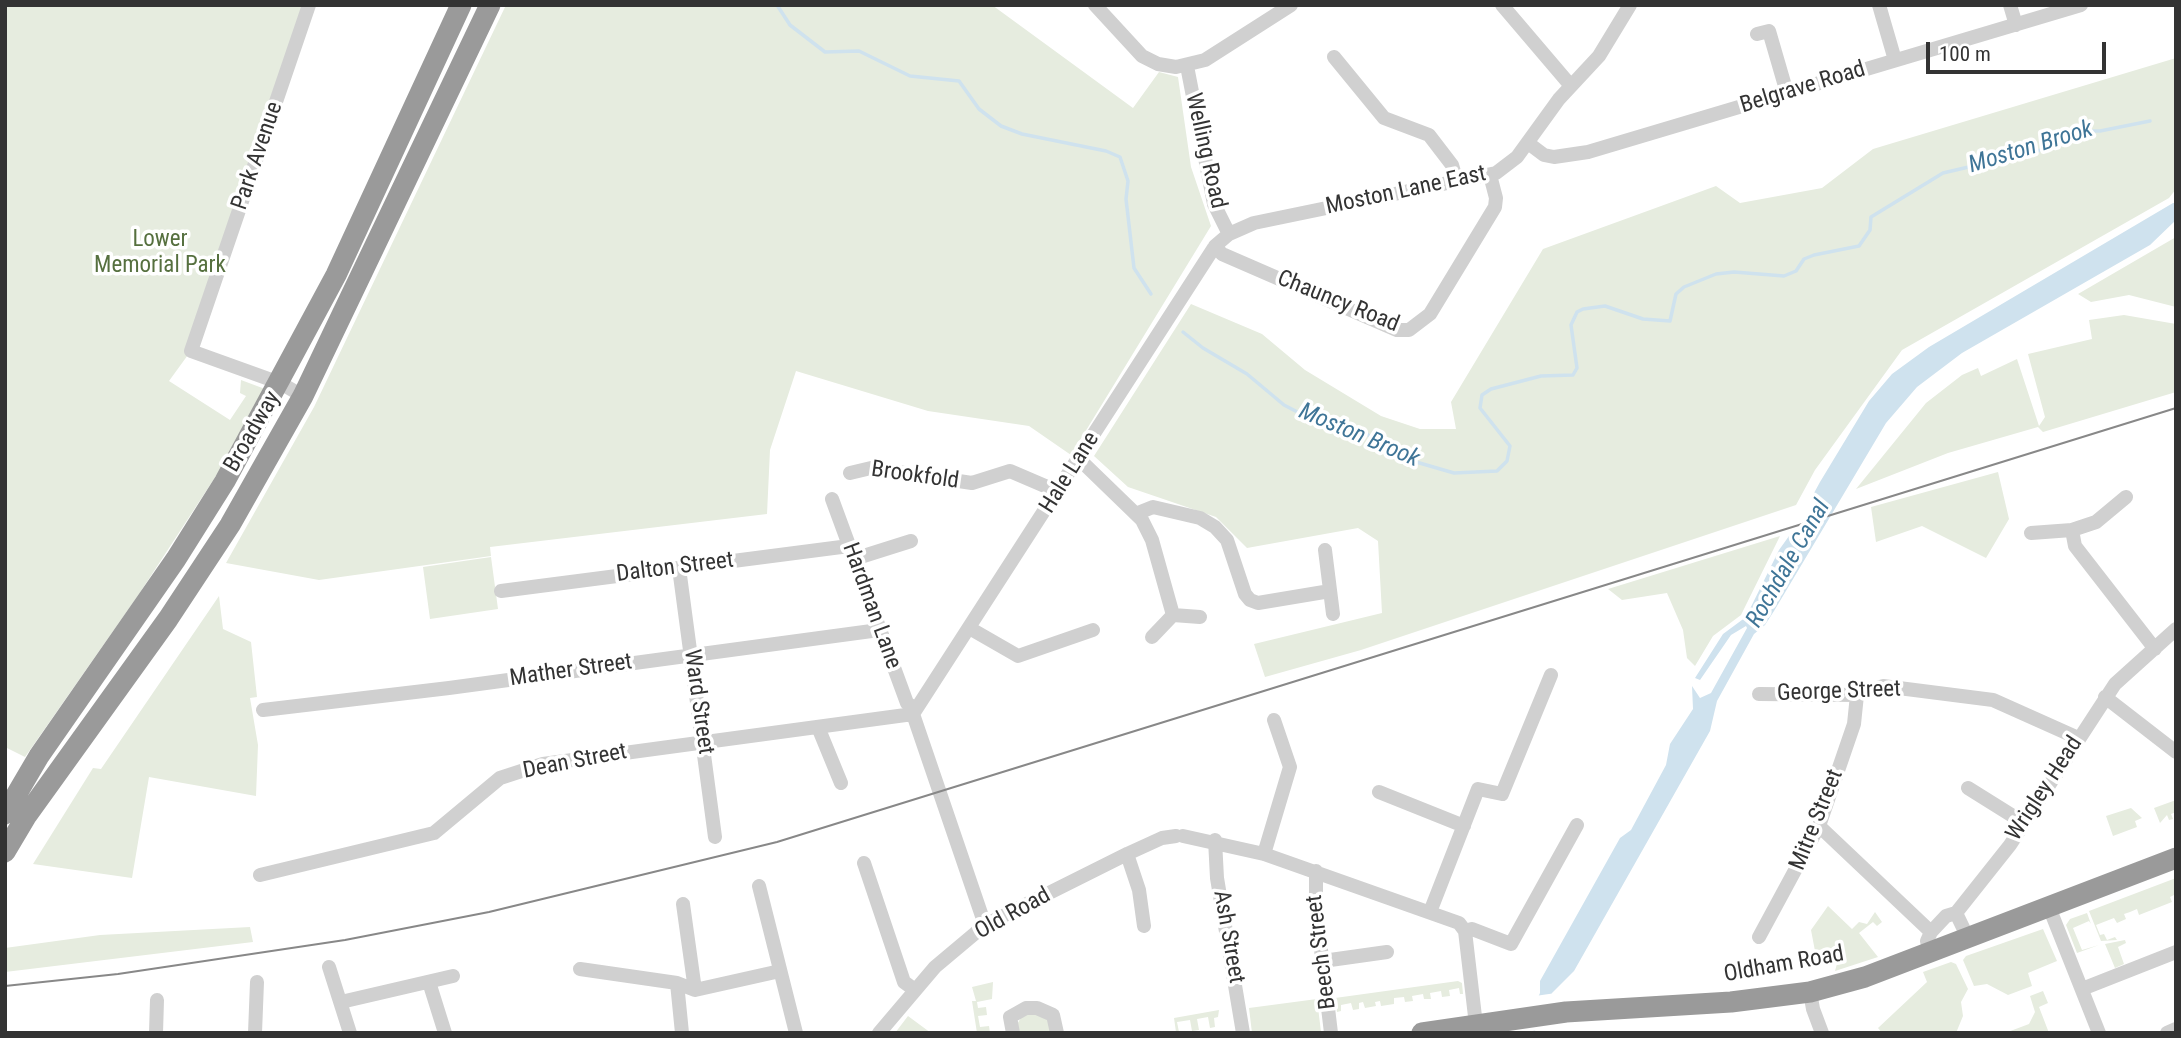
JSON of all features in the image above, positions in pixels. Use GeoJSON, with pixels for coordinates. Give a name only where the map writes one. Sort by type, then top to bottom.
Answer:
{"type":"FeatureCollection","features":[{"type":"Feature","properties":{"kind":"highway","name":"Broadway"},"geometry":{"type":"LineString","coordinates":[[5,814],[39,756],[190,537],[225,481],[336,275],[461,5]]}},
{"type":"Feature","properties":{"kind":"highway","name":"Broadway"},"geometry":{"type":"LineString","coordinates":[[5,852],[27,815],[168,619],[230,525],[303,396],[490,5]]}},
{"type":"Feature","properties":{"kind":"highway","name":"Oldham Road"},"geometry":{"type":"LineString","coordinates":[[1422,1033],[1612,1007],[1731,1002],[1810,992],[1849,983],[1931,942],[1968,938],[2176,858]]}},
{"type":"Feature","properties":{"kind":"street","name":"Park Avenue"},"geometry":{"type":"LineString","coordinates":[[303,396],[280,383],[191,351],[309,5]]}},
{"type":"Feature","properties":{"kind":"street"},"geometry":{"type":"LineString","coordinates":[[1096,5],[1142,56],[1158,64],[1187,66],[1205,60],[1291,5]]}},
{"type":"Feature","properties":{"kind":"street"},"geometry":{"type":"LineString","coordinates":[[1502,5],[1571,86]]}},
{"type":"Feature","properties":{"kind":"street","name":"Moston Lane East"},"geometry":{"type":"LineString","coordinates":[[1229,234],[1254,223],[1490,175],[1508,165],[1571,86],[1606,48],[1630,5]]}},
{"type":"Feature","properties":{"kind":"street"},"geometry":{"type":"LineString","coordinates":[[1880,5],[1895,60]]}},
{"type":"Feature","properties":{"kind":"street"},"geometry":{"type":"LineString","coordinates":[[2010,5],[2016,25]]}},
{"type":"Feature","properties":{"kind":"street","name":"Belgrave Road"},"geometry":{"type":"LineString","coordinates":[[1528,143],[1544,155],[1576,155],[2081,5]]}},
{"type":"Feature","properties":{"kind":"street"},"geometry":{"type":"LineString","coordinates":[[1757,34],[1769,32],[1787,93]]}},
{"type":"Feature","properties":{"kind":"street"},"geometry":{"type":"LineString","coordinates":[[1332,58],[1384,118],[1429,135],[1452,164],[1457,181]]}},
{"type":"Feature","properties":{"kind":"street","name":"Welling Road"},"geometry":{"type":"LineString","coordinates":[[1187,66],[1211,194],[1229,234]]}},
{"type":"Feature","properties":{"kind":"street","name":"Chauncy Road"},"geometry":{"type":"LineString","coordinates":[[1215,246],[1222,254],[1385,325],[1397,330],[1409,330],[1430,314],[1494,207],[1496,198],[1490,175]]}},
{"type":"Feature","properties":{"kind":"street","name":"Hale Lane"},"geometry":{"type":"LineString","coordinates":[[915,711],[971,629],[1215,246],[1229,234]]}},
{"type":"Feature","properties":{"kind":"street"},"geometry":{"type":"LineString","coordinates":[[1078,458],[1138,513],[1152,540],[1173,615]]}},
{"type":"Feature","properties":{"kind":"street","name":"Brookfold"},"geometry":{"type":"LineString","coordinates":[[854,474],[871,468],[972,483],[1010,471],[1059,492]]}},
{"type":"Feature","properties":{"kind":"street"},"geometry":{"type":"LineString","coordinates":[[2031,533],[2072,530],[2096,522],[2126,497]]}},
{"type":"Feature","properties":{"kind":"street","name":"Hardman Lane"},"geometry":{"type":"LineString","coordinates":[[832,499],[907,703],[915,711],[985,925]]}},
{"type":"Feature","properties":{"kind":"street"},"geometry":{"type":"LineString","coordinates":[[1138,513],[1153,507],[1200,518],[1215,527],[1227,540],[1245,594],[1250,600],[1258,603],[1329,592]]}},
{"type":"Feature","properties":{"kind":"street"},"geometry":{"type":"LineString","coordinates":[[2072,530],[2075,546],[2155,649]]}},
{"type":"Feature","properties":{"kind":"street","name":"Dalton Street"},"geometry":{"type":"LineString","coordinates":[[501,591],[679,568],[852,553],[911,541]]}},
{"type":"Feature","properties":{"kind":"street"},"geometry":{"type":"LineString","coordinates":[[1325,550],[1333,614]]}},
{"type":"Feature","properties":{"kind":"street","name":"Ward Street"},"geometry":{"type":"LineString","coordinates":[[679,568],[715,837]]}},
{"type":"Feature","properties":{"kind":"street"},"geometry":{"type":"LineString","coordinates":[[1173,615],[1200,617]]}},
{"type":"Feature","properties":{"kind":"street"},"geometry":{"type":"LineString","coordinates":[[1152,637],[1173,615]]}},
{"type":"Feature","properties":{"kind":"street","name":"Mather Street"},"geometry":{"type":"LineString","coordinates":[[263,710],[879,629]]}},
{"type":"Feature","properties":{"kind":"street"},"geometry":{"type":"LineString","coordinates":[[971,629],[1018,656],[1093,630]]}},
{"type":"Feature","properties":{"kind":"street","name":"Wrigley Head"},"geometry":{"type":"LineString","coordinates":[[1931,942],[1946,916],[1956,913],[2024,823],[2115,684],[2176,629]]}},
{"type":"Feature","properties":{"kind":"street"},"geometry":{"type":"LineString","coordinates":[[1430,912],[1478,789],[1502,794],[1551,675]]}},
{"type":"Feature","properties":{"kind":"street","name":"George Street"},"geometry":{"type":"LineString","coordinates":[[1759,694],[1857,695],[1883,686],[1993,700],[2078,738]]}},
{"type":"Feature","properties":{"kind":"street","name":"Mitre Street"},"geometry":{"type":"LineString","coordinates":[[1759,937],[1810,848],[1819,826],[1854,724],[1857,695]]}},
{"type":"Feature","properties":{"kind":"street"},"geometry":{"type":"LineString","coordinates":[[2105,697],[2176,752]]}},
{"type":"Feature","properties":{"kind":"street","name":"Dean Street"},"geometry":{"type":"LineString","coordinates":[[260,874],[434,833],[500,778],[543,764],[818,727],[915,711]]}},
{"type":"Feature","properties":{"kind":"street"},"geometry":{"type":"LineString","coordinates":[[1264,853],[1290,767],[1274,720]]}},
{"type":"Feature","properties":{"kind":"street"},"geometry":{"type":"LineString","coordinates":[[818,727],[841,783]]}},
{"type":"Feature","properties":{"kind":"street"},"geometry":{"type":"LineString","coordinates":[[1968,788],[2024,823]]}},
{"type":"Feature","properties":{"kind":"street"},"geometry":{"type":"LineString","coordinates":[[1378,792],[1464,826]]}},
{"type":"Feature","properties":{"kind":"street","name":"Old Road"},"geometry":{"type":"LineString","coordinates":[[879,1033],[950,953],[985,925],[1162,838],[1180,836],[1215,841],[1264,853],[1459,923],[1465,931],[1472,929],[1511,944],[1577,825]]}},
{"type":"Feature","properties":{"kind":"street"},"geometry":{"type":"LineString","coordinates":[[1819,826],[1931,942]]}},
{"type":"Feature","properties":{"kind":"street","name":"Ash Street"},"geometry":{"type":"LineString","coordinates":[[1215,841],[1217,878],[1243,1033]]}},
{"type":"Feature","properties":{"kind":"street"},"geometry":{"type":"LineString","coordinates":[[1127,854],[1139,890],[1144,926]]}},
{"type":"Feature","properties":{"kind":"street"},"geometry":{"type":"LineString","coordinates":[[864,863],[904,982],[915,990]]}},
{"type":"Feature","properties":{"kind":"street","name":"Beech Street"},"geometry":{"type":"LineString","coordinates":[[1316,872],[1314,878],[1332,1033]]}},
{"type":"Feature","properties":{"kind":"street"},"geometry":{"type":"LineString","coordinates":[[759,886],[796,1033]]}},
{"type":"Feature","properties":{"kind":"street"},"geometry":{"type":"LineString","coordinates":[[683,904],[695,990]]}},
{"type":"Feature","properties":{"kind":"street"},"geometry":{"type":"LineString","coordinates":[[2049,907],[2099,1033]]}},
{"type":"Feature","properties":{"kind":"street"},"geometry":{"type":"LineString","coordinates":[[1956,913],[1968,938]]}},
{"type":"Feature","properties":{"kind":"street"},"geometry":{"type":"LineString","coordinates":[[1465,931],[1476,1025]]}},
{"type":"Feature","properties":{"kind":"street"},"geometry":{"type":"LineString","coordinates":[[1323,961],[1387,952]]}},
{"type":"Feature","properties":{"kind":"street"},"geometry":{"type":"LineString","coordinates":[[2082,989],[2176,953]]}},
{"type":"Feature","properties":{"kind":"street"},"geometry":{"type":"LineString","coordinates":[[329,967],[350,1033]]}},
{"type":"Feature","properties":{"kind":"street"},"geometry":{"type":"LineString","coordinates":[[580,969],[677,983],[695,990],[780,971]]}},
{"type":"Feature","properties":{"kind":"street"},"geometry":{"type":"LineString","coordinates":[[341,1002],[453,976]]}},
{"type":"Feature","properties":{"kind":"street"},"geometry":{"type":"LineString","coordinates":[[255,1033],[257,982]]}},
{"type":"Feature","properties":{"kind":"street"},"geometry":{"type":"LineString","coordinates":[[429,982],[445,1033]]}},
{"type":"Feature","properties":{"kind":"street"},"geometry":{"type":"LineString","coordinates":[[677,983],[682,1033]]}},
{"type":"Feature","properties":{"kind":"street"},"geometry":{"type":"LineString","coordinates":[[1810,992],[1822,1033]]}},
{"type":"Feature","properties":{"kind":"street"},"geometry":{"type":"LineString","coordinates":[[156,1033],[157,1000]]}},
{"type":"Feature","properties":{"kind":"street"},"geometry":{"type":"LineString","coordinates":[[1013,1033],[1010,1017],[1026,1009],[1037,1008],[1053,1015],[1056,1033]]}},
{"type":"Feature","properties":{"kind":"street"},"geometry":{"type":"LineString","coordinates":[[2168,1033],[2176,1030]]}},
{"type":"Feature","properties":{"kind":"green space","name":"Lower Memorial Park"},"geometry":{"type":"Polygon","coordinates":[[[5,5],[307,5],[201,337],[169,381],[230,420],[246,396],[240,393],[241,380],[265,389],[225,462],[139,594],[25,757],[5,747],[5,5]]]}},
{"type":"Feature","properties":{"kind":"green space"},"geometry":{"type":"Polygon","coordinates":[[[506,5],[992,5],[1133,108],[1159,72],[1178,77],[1191,167],[1211,226],[1071,455],[1029,426],[928,411],[796,371],[770,450],[767,514],[490,547],[491,556],[319,580],[226,563],[314,407],[506,5]]]}},
{"type":"Feature","properties":{"kind":"green space"},"geometry":{"type":"Polygon","coordinates":[[[2176,58],[2176,189],[2169,198],[1902,350],[1815,470],[1796,505],[1361,650],[1265,677],[1254,644],[1382,613],[1378,541],[1358,528],[1247,548],[1216,517],[1128,487],[1094,456],[1191,304],[1262,334],[1305,370],[1381,416],[1420,429],[1456,429],[1451,402],[1543,249],[1716,186],[1740,203],[1822,188],[1873,149],[2176,58]]]}},
{"type":"Feature","properties":{"kind":"green space"},"geometry":{"type":"Polygon","coordinates":[[[2176,237],[2176,307],[2129,295],[2091,302],[2078,294],[2176,237]]]}},
{"type":"Feature","properties":{"kind":"green space"},"geometry":{"type":"Polygon","coordinates":[[[2124,315],[2176,324],[2176,392],[2043,432],[2038,427],[1948,453],[1856,489],[1926,403],[1962,375],[1978,368],[1981,376],[2017,359],[2039,426],[2045,417],[2028,354],[2092,339],[2089,320],[2124,315]]]}},
{"type":"Feature","properties":{"kind":"green space"},"geometry":{"type":"Polygon","coordinates":[[[1998,472],[2009,519],[1986,558],[1922,526],[1876,542],[1871,507],[1998,472]]]}},
{"type":"Feature","properties":{"kind":"green space"},"geometry":{"type":"Polygon","coordinates":[[[1780,536],[1741,615],[1713,636],[1695,666],[1687,658],[1683,630],[1667,593],[1622,600],[1608,589],[1780,536]]]}},
{"type":"Feature","properties":{"kind":"green space"},"geometry":{"type":"Polygon","coordinates":[[[491,557],[498,609],[430,619],[423,567],[491,557]]]}},
{"type":"Feature","properties":{"kind":"green space"},"geometry":{"type":"Polygon","coordinates":[[[219,596],[223,629],[251,642],[257,697],[250,698],[258,745],[256,796],[149,777],[132,878],[33,864],[93,768],[101,769],[219,596]]]}},
{"type":"Feature","properties":{"kind":"green space"},"geometry":{"type":"Polygon","coordinates":[[[2176,800],[2176,812],[2171,814],[2173,819],[2169,820],[2167,815],[2160,823],[2154,808],[2176,800]]]}},
{"type":"Feature","properties":{"kind":"green space"},"geometry":{"type":"Polygon","coordinates":[[[2131,808],[2142,818],[2135,821],[2137,827],[2113,836],[2106,816],[2131,808]]]}},
{"type":"Feature","properties":{"kind":"green space"},"geometry":{"type":"Polygon","coordinates":[[[2176,878],[2176,894],[2170,897],[2172,902],[2139,915],[2137,909],[2124,914],[2126,919],[2117,923],[2114,918],[2096,925],[2100,935],[2104,934],[2107,940],[2115,937],[2117,940],[2101,941],[2089,911],[2176,878]]]}},
{"type":"Feature","properties":{"kind":"green space"},"geometry":{"type":"Polygon","coordinates":[[[1828,906],[1852,929],[1859,922],[1867,924],[1875,912],[1882,922],[1877,926],[1873,922],[1859,933],[1878,957],[1835,971],[1841,949],[1828,953],[1827,948],[1815,951],[1811,930],[1828,906]]]}},
{"type":"Feature","properties":{"kind":"green space"},"geometry":{"type":"Polygon","coordinates":[[[2087,913],[2091,924],[2089,921],[2073,928],[2082,950],[2099,945],[2077,953],[2066,925],[2070,919],[2087,913]]]}},
{"type":"Feature","properties":{"kind":"green space"},"geometry":{"type":"Polygon","coordinates":[[[250,927],[253,942],[5,972],[5,948],[100,935],[250,927]]]}},
{"type":"Feature","properties":{"kind":"green space"},"geometry":{"type":"Polygon","coordinates":[[[2043,929],[2057,961],[2028,973],[2032,986],[2008,995],[1987,984],[1974,986],[1963,960],[1966,956],[2043,929]]]}},
{"type":"Feature","properties":{"kind":"green space"},"geometry":{"type":"Polygon","coordinates":[[[2125,940],[2126,943],[2118,947],[2124,964],[2115,968],[2105,944],[2125,940]]]}},
{"type":"Feature","properties":{"kind":"green space"},"geometry":{"type":"Polygon","coordinates":[[[1951,962],[1956,964],[1968,989],[1961,1002],[1963,1016],[1956,1033],[1882,1033],[1878,1028],[1927,982],[1923,972],[1951,962]]]}},
{"type":"Feature","properties":{"kind":"green space"},"geometry":{"type":"Polygon","coordinates":[[[1458,981],[1462,983],[1463,994],[1460,994],[1459,988],[1449,990],[1450,996],[1442,997],[1441,991],[1430,993],[1431,999],[1424,999],[1423,994],[1412,996],[1413,1001],[1405,1002],[1404,997],[1394,998],[1394,1004],[1381,1006],[1380,1001],[1375,1002],[1376,1006],[1365,1008],[1363,1002],[1359,1003],[1359,1009],[1353,1010],[1351,1003],[1341,1005],[1341,1011],[1337,1012],[1335,998],[1458,981]]]}},
{"type":"Feature","properties":{"kind":"green space"},"geometry":{"type":"Polygon","coordinates":[[[993,982],[992,999],[977,1002],[978,1008],[986,1007],[987,1015],[978,1016],[980,1027],[989,1026],[990,1033],[977,1033],[972,1001],[976,1001],[972,987],[993,982]]]}},
{"type":"Feature","properties":{"kind":"green space"},"geometry":{"type":"Polygon","coordinates":[[[2043,991],[2048,1003],[2039,1007],[2049,1033],[2005,1033],[2029,1024],[2035,1012],[2030,996],[2043,991]]]}},
{"type":"Feature","properties":{"kind":"green space"},"geometry":{"type":"Polygon","coordinates":[[[1317,999],[1321,1032],[1252,1033],[1249,1008],[1317,999]]]}},
{"type":"Feature","properties":{"kind":"green space"},"geometry":{"type":"Polygon","coordinates":[[[1219,1010],[1218,1017],[1214,1018],[1215,1027],[1210,1028],[1208,1017],[1197,1019],[1199,1030],[1192,1031],[1190,1020],[1177,1022],[1179,1032],[1176,1032],[1174,1018],[1219,1010]]]}},
{"type":"Feature","properties":{"kind":"green space"},"geometry":{"type":"Polygon","coordinates":[[[1036,1012],[1048,1019],[1051,1033],[1018,1033],[1016,1026],[1022,1016],[1036,1012]]]}},
{"type":"Feature","properties":{"kind":"green space"},"geometry":{"type":"Polygon","coordinates":[[[908,1016],[931,1033],[895,1033],[908,1016]]]}},
{"type":"Feature","properties":{"kind":"water","name":"Rochdale Canal"},"geometry":{"type":"Polygon","coordinates":[[[2176,203],[2176,220],[2150,245],[1962,353],[1917,387],[1886,423],[1774,611],[1765,625],[1754,634],[1717,701],[1710,731],[1574,971],[1552,993],[1534,1033],[1522,1033],[1540,993],[1540,981],[1620,838],[1631,830],[1666,765],[1670,744],[1693,709],[1692,686],[1700,698],[1711,693],[1746,626],[1731,635],[1700,680],[1695,678],[1723,634],[1746,617],[1779,550],[1789,536],[1800,528],[1817,503],[1814,493],[1869,401],[1892,374],[1929,347],[2176,203]]]}},
{"type":"Feature","properties":{"kind":"pier"},"geometry":{"type":"Polygon","coordinates":[[[1556,993],[1539,1030],[1519,1033],[1535,996],[1556,993]]]}},
{"type":"Feature","properties":{"kind":"waterway","name":"Moston Brook"},"geometry":{"type":"LineString","coordinates":[[777,5],[790,25],[825,52],[859,51],[910,76],[959,81],[979,109],[1001,126],[1022,134],[1106,151],[1120,157],[1128,181],[1126,199],[1134,268],[1151,294]]}},
{"type":"Feature","properties":{"kind":"waterway","name":"Moston Brook"},"geometry":{"type":"LineString","coordinates":[[1183,332],[1203,348],[1247,374],[1284,405],[1309,418],[1367,434],[1392,455],[1454,473],[1497,471],[1507,461],[1510,446],[1480,408],[1482,395],[1491,389],[1541,376],[1573,375],[1577,368],[1571,325],[1577,312],[1605,306],[1643,319],[1670,321],[1676,294],[1684,287],[1716,274],[1734,272],[1784,276],[1796,271],[1804,259],[1859,246],[1870,230],[1871,217],[1943,173],[2041,150],[2071,131],[2100,131],[2150,121]]}},
{"type":"Feature","properties":{"kind":"tram line"},"geometry":{"type":"LineString","coordinates":[[5,986],[118,974],[345,940],[489,912],[777,842],[2176,408]]}}]}
